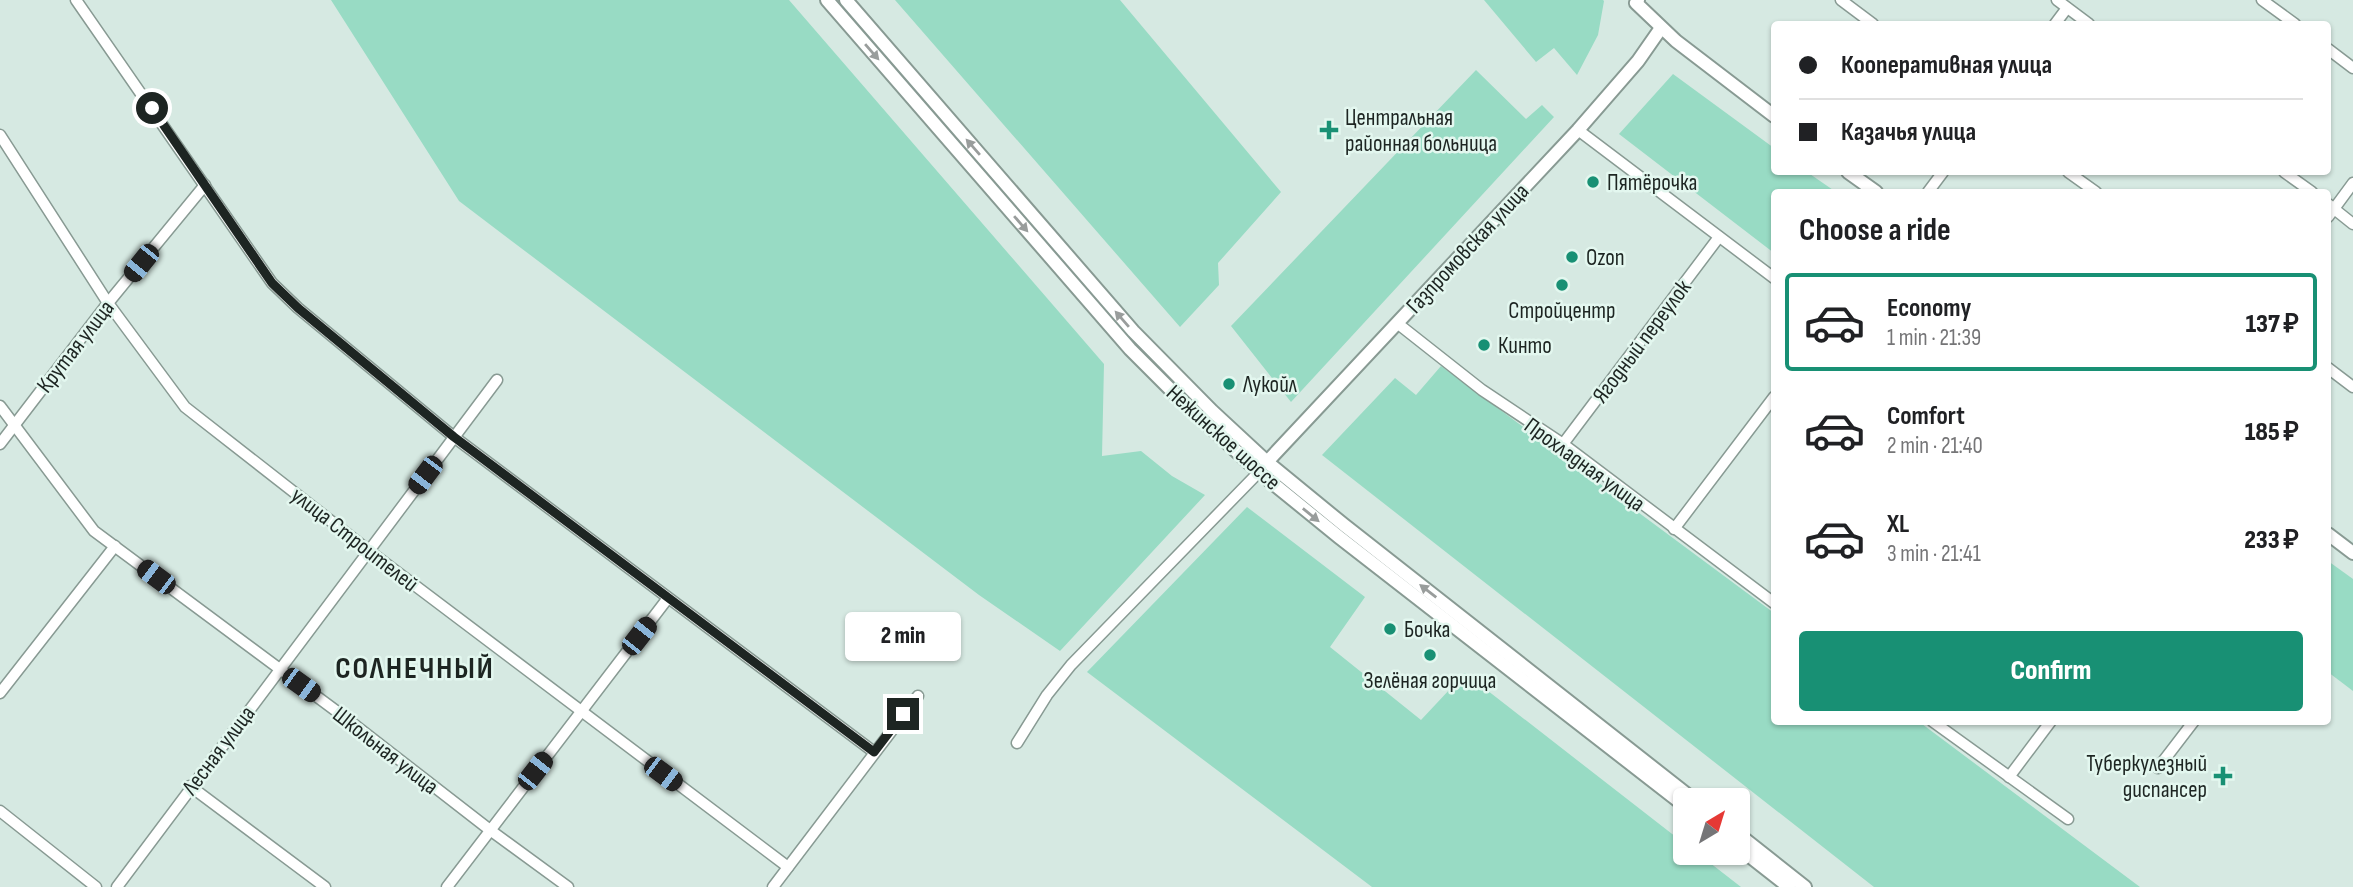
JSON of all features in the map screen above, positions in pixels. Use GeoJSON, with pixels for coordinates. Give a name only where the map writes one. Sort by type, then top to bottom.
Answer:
{"type":"FeatureCollection","features":[{"type":"Feature","properties":{"kind":"main road","name":"Нежинское шоссе"},"geometry":{"type":"LineString","coordinates":[[827,0],[1130,349],[1181,400],[1263,467],[1339,537],[1673,797]]}},
{"type":"Feature","properties":{"kind":"main road","name":"Нежинское шоссе"},"geometry":{"type":"LineString","coordinates":[[846,0],[1133,331],[1263,467],[1344,525],[1679,788]]}},
{"type":"Feature","properties":{"kind":"main road"},"geometry":{"type":"LineString","coordinates":[[1636,1],[1661,28],[1771,114]]}},
{"type":"Feature","properties":{"kind":"main road","name":"Газпромовская улица"},"geometry":{"type":"LineString","coordinates":[[1263,467],[1578,130],[1631,69],[1661,28]]}},
{"type":"Feature","properties":{"kind":"main road"},"geometry":{"type":"LineString","coordinates":[[1852,175],[1872,189]]}},
{"type":"Feature","properties":{"kind":"main road"},"geometry":{"type":"LineString","coordinates":[[2331,536],[2353,553]]}},
{"type":"Feature","properties":{"kind":"main road"},"geometry":{"type":"LineString","coordinates":[[1750,843],[1805,887]]}},
{"type":"Feature","properties":{"kind":"main road"},"geometry":{"type":"LineString","coordinates":[[1750,856],[1789,887]]}},
{"type":"Feature","properties":{"kind":"street"},"geometry":{"type":"LineString","coordinates":[[76,0],[272,283],[298,308],[454,437],[874,752]]}},
{"type":"Feature","properties":{"kind":"street"},"geometry":{"type":"LineString","coordinates":[[1841,0],[1869,21]]}},
{"type":"Feature","properties":{"kind":"street"},"geometry":{"type":"LineString","coordinates":[[2057,0],[2085,21]]}},
{"type":"Feature","properties":{"kind":"street"},"geometry":{"type":"LineString","coordinates":[[2262,0],[2291,21]]}},
{"type":"Feature","properties":{"kind":"street"},"geometry":{"type":"LineString","coordinates":[[2057,21],[2067,8]]}},
{"type":"Feature","properties":{"kind":"street"},"geometry":{"type":"LineString","coordinates":[[2331,50],[2353,68]]}},
{"type":"Feature","properties":{"kind":"street"},"geometry":{"type":"LineString","coordinates":[[1578,130],[1771,276]]}},
{"type":"Feature","properties":{"kind":"street","name":"улица Строителей"},"geometry":{"type":"LineString","coordinates":[[0,135],[108,303],[185,407],[580,712],[788,867]]}},
{"type":"Feature","properties":{"kind":"street"},"geometry":{"type":"LineString","coordinates":[[2072,175],[2092,189]]}},
{"type":"Feature","properties":{"kind":"street"},"geometry":{"type":"LineString","coordinates":[[2288,175],[2308,189]]}},
{"type":"Feature","properties":{"kind":"street"},"geometry":{"type":"LineString","coordinates":[[2331,208],[2353,183]]}},
{"type":"Feature","properties":{"kind":"street","name":"Крутая улица"},"geometry":{"type":"LineString","coordinates":[[0,444],[108,303],[205,185]]}},
{"type":"Feature","properties":{"kind":"street"},"geometry":{"type":"LineString","coordinates":[[2331,211],[2353,224]]}},
{"type":"Feature","properties":{"kind":"street","name":"Ягодный переулок"},"geometry":{"type":"LineString","coordinates":[[1563,444],[1719,237]]}},
{"type":"Feature","properties":{"kind":"street","name":"Прохладная улица"},"geometry":{"type":"LineString","coordinates":[[1397,323],[1505,407],[1563,444],[1771,601]]}},
{"type":"Feature","properties":{"kind":"street"},"geometry":{"type":"LineString","coordinates":[[2331,370],[2353,387]]}},
{"type":"Feature","properties":{"kind":"street","name":"Лесная улица"},"geometry":{"type":"LineString","coordinates":[[117,887],[190,786],[497,380]]}},
{"type":"Feature","properties":{"kind":"street"},"geometry":{"type":"LineString","coordinates":[[1674,529],[1771,401]]}},
{"type":"Feature","properties":{"kind":"street","name":"Школьная улица"},"geometry":{"type":"LineString","coordinates":[[0,406],[94,531],[568,887]]}},
{"type":"Feature","properties":{"kind":"street"},"geometry":{"type":"LineString","coordinates":[[1017,743],[1047,695],[1071,665],[1263,467]]}},
{"type":"Feature","properties":{"kind":"street"},"geometry":{"type":"LineString","coordinates":[[0,693],[115,546]]}},
{"type":"Feature","properties":{"kind":"street"},"geometry":{"type":"LineString","coordinates":[[447,887],[668,598]]}},
{"type":"Feature","properties":{"kind":"street"},"geometry":{"type":"LineString","coordinates":[[773,887],[918,696]]}},
{"type":"Feature","properties":{"kind":"street"},"geometry":{"type":"LineString","coordinates":[[1938,725],[2068,819]]}},
{"type":"Feature","properties":{"kind":"street"},"geometry":{"type":"LineString","coordinates":[[2009,776],[2048,725]]}},
{"type":"Feature","properties":{"kind":"street"},"geometry":{"type":"LineString","coordinates":[[2158,768],[2191,725]]}},
{"type":"Feature","properties":{"kind":"street"},"geometry":{"type":"LineString","coordinates":[[190,786],[325,887]]}},
{"type":"Feature","properties":{"kind":"street"},"geometry":{"type":"LineString","coordinates":[[0,811],[96,887]]}},
{"type":"Feature","properties":{"kind":"green space"},"geometry":{"type":"Polygon","coordinates":[[[331,0],[789,0],[1104,364],[1102,456],[1141,451],[1172,476],[1205,495],[1060,651],[979,595],[459,201],[331,0]]]}},
{"type":"Feature","properties":{"kind":"green space"},"geometry":{"type":"Polygon","coordinates":[[[895,0],[1120,0],[1281,192],[1218,263],[1219,285],[1180,327],[895,0]]]}},
{"type":"Feature","properties":{"kind":"green space"},"geometry":{"type":"Polygon","coordinates":[[[1484,0],[1604,1],[1598,35],[1577,75],[1554,48],[1536,62],[1484,0]]]}},
{"type":"Feature","properties":{"kind":"green space"},"geometry":{"type":"Polygon","coordinates":[[[1476,70],[1526,119],[1542,105],[1554,117],[1291,402],[1231,326],[1476,70]]]}},
{"type":"Feature","properties":{"kind":"green space"},"geometry":{"type":"Polygon","coordinates":[[[1673,74],[1771,146],[1771,175],[1811,175],[1832,189],[1771,189],[1771,251],[1619,134],[1673,74]]]}},
{"type":"Feature","properties":{"kind":"green space"},"geometry":{"type":"Polygon","coordinates":[[[1441,366],[1771,611],[1771,725],[1923,725],[2140,887],[1874,887],[1322,455],[1395,378],[1416,395],[1441,366]]]}},
{"type":"Feature","properties":{"kind":"green space"},"geometry":{"type":"Polygon","coordinates":[[[1247,507],[1365,597],[1330,647],[1421,720],[1465,673],[1673,835],[1673,865],[1713,865],[1741,887],[1372,887],[1087,672],[1247,507]]]}},
{"type":"Feature","properties":{"kind":"green space"},"geometry":{"type":"Polygon","coordinates":[[[2331,563],[2353,579],[2353,691],[2331,674],[2331,563]]]}},
{"type":"Feature","properties":{"kind":"place","name":"Центральная районная больница"},"geometry":{"type":"Point","coordinates":[1329,130]}},
{"type":"Feature","properties":{"kind":"place","name":"Пятёрочка"},"geometry":{"type":"Point","coordinates":[1593,182]}},
{"type":"Feature","properties":{"kind":"place","name":"Ozon"},"geometry":{"type":"Point","coordinates":[1572,257]}},
{"type":"Feature","properties":{"kind":"place","name":"Стройцентр"},"geometry":{"type":"Point","coordinates":[1562,285]}},
{"type":"Feature","properties":{"kind":"place","name":"Кинто"},"geometry":{"type":"Point","coordinates":[1484,345]}},
{"type":"Feature","properties":{"kind":"place","name":"Лукойл"},"geometry":{"type":"Point","coordinates":[1229,384]}},
{"type":"Feature","properties":{"kind":"place","name":"Бочка"},"geometry":{"type":"Point","coordinates":[1390,629]}},
{"type":"Feature","properties":{"kind":"place","name":"Зелёная горчица"},"geometry":{"type":"Point","coordinates":[1430,655]}},
{"type":"Feature","properties":{"kind":"place","name":"Туберкулезный диспансер"},"geometry":{"type":"Point","coordinates":[2223,776]}},
{"type":"Feature","properties":{"kind":"district","name":"СОЛНЕЧНЫЙ"},"geometry":{"type":"Point","coordinates":[415,668]}},
{"type":"Feature","properties":{"kind":"route"},"geometry":{"type":"LineString","coordinates":[[152,108],[272,283],[298,308],[454,437],[874,752],[903,714]]}}]}
